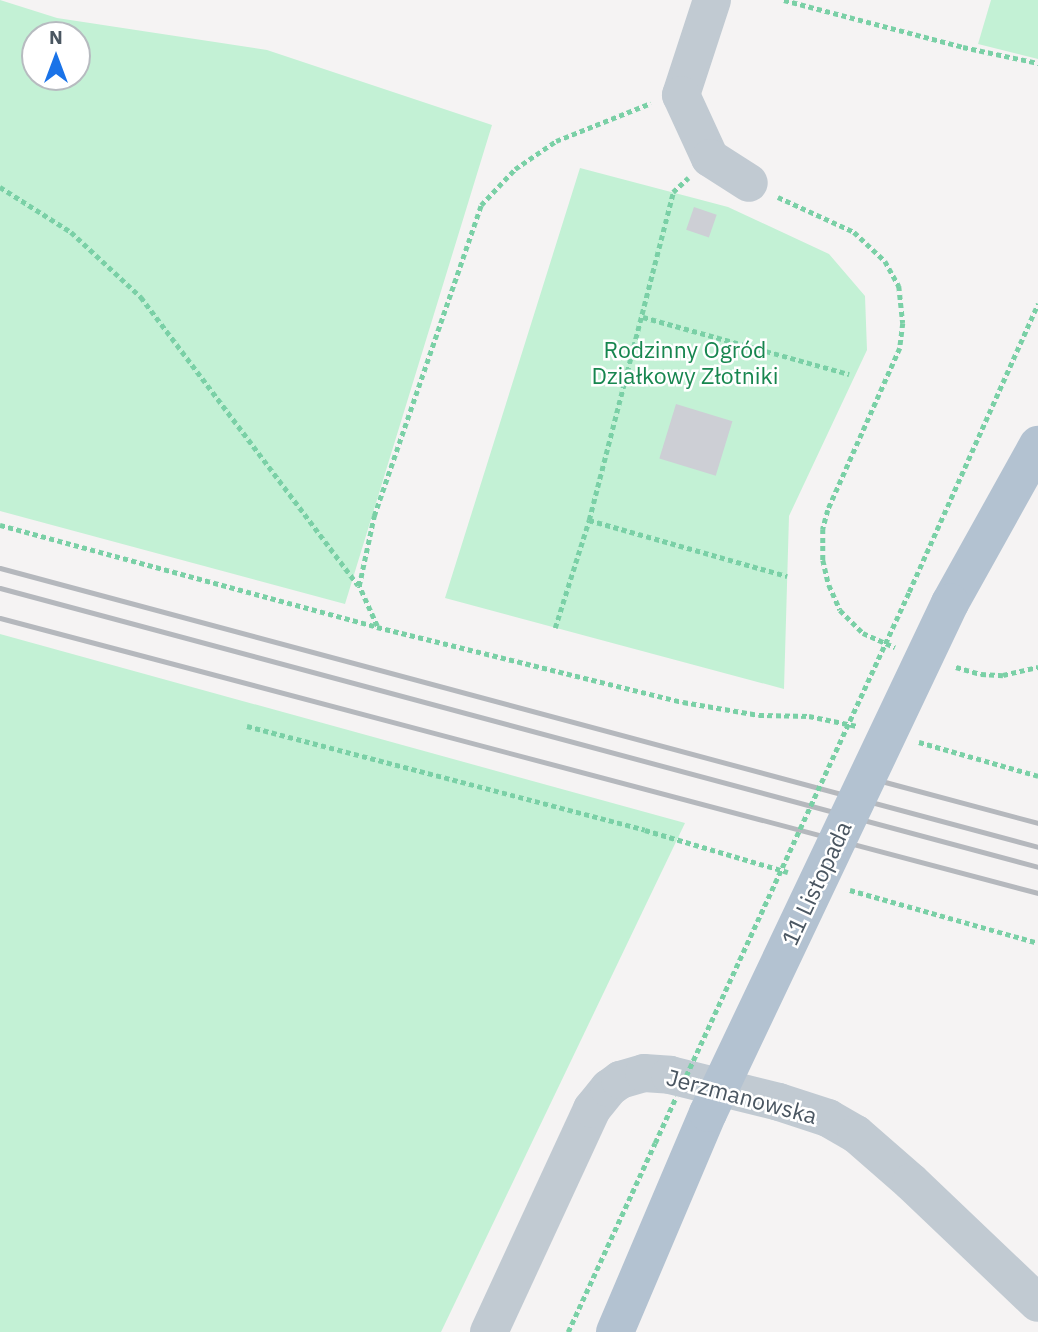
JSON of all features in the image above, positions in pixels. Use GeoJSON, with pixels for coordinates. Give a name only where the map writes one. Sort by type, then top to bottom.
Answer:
{"type":"FeatureCollection","features":[{"type":"Feature","properties":{"kind":"main road","name":"11 Listopada"},"geometry":{"type":"LineString","coordinates":[[615,1332],[691,1153],[950,603],[1038,446]]}},
{"type":"Feature","properties":{"kind":"street"},"geometry":{"type":"LineString","coordinates":[[712,0],[681,95],[710,158],[749,183]]}},
{"type":"Feature","properties":{"kind":"street","name":"Jerzmanowska"},"geometry":{"type":"LineString","coordinates":[[489,1332],[592,1109],[609,1088],[632,1076],[645,1073],[670,1075],[779,1102],[828,1118],[856,1135],[911,1182],[1038,1303]]}},
{"type":"Feature","properties":{"kind":"path"},"geometry":{"type":"LineString","coordinates":[[784,0],[963,47],[1038,63]]}},
{"type":"Feature","properties":{"kind":"path"},"geometry":{"type":"LineString","coordinates":[[359,586],[374,516],[481,205],[515,169],[556,141],[642,105],[681,95]]}},
{"type":"Feature","properties":{"kind":"path"},"geometry":{"type":"LineString","coordinates":[[749,183],[854,232],[885,261],[899,286],[903,323],[900,348],[889,379],[828,510],[824,529],[824,560],[828,585],[840,610],[863,633],[898,648]]}},
{"type":"Feature","properties":{"kind":"path"},"geometry":{"type":"LineString","coordinates":[[0,187],[71,233],[141,297],[359,586],[377,627]]}},
{"type":"Feature","properties":{"kind":"path"},"geometry":{"type":"LineString","coordinates":[[555,628],[589,520],[673,192]]}},
{"type":"Feature","properties":{"kind":"path"},"geometry":{"type":"LineString","coordinates":[[682,1083],[909,592],[1038,304]]}},
{"type":"Feature","properties":{"kind":"path"},"geometry":{"type":"LineString","coordinates":[[643,317],[849,374]]}},
{"type":"Feature","properties":{"kind":"path"},"geometry":{"type":"LineString","coordinates":[[589,520],[787,576]]}},
{"type":"Feature","properties":{"kind":"path"},"geometry":{"type":"LineString","coordinates":[[0,525],[377,627],[683,702],[759,715],[809,716],[859,726]]}},
{"type":"Feature","properties":{"kind":"path"},"geometry":{"type":"LineString","coordinates":[[945,664],[992,675],[1038,667]]}},
{"type":"Feature","properties":{"kind":"path"},"geometry":{"type":"LineString","coordinates":[[247,726],[645,830],[800,875]]}},
{"type":"Feature","properties":{"kind":"path"},"geometry":{"type":"LineString","coordinates":[[910,739],[1038,776]]}},
{"type":"Feature","properties":{"kind":"path"},"geometry":{"type":"LineString","coordinates":[[838,886],[1038,943]]}},
{"type":"Feature","properties":{"kind":"path"},"geometry":{"type":"LineString","coordinates":[[568,1332],[677,1095]]}},
{"type":"Feature","properties":{"kind":"green space"},"geometry":{"type":"Polygon","coordinates":[[[0,0],[57,18],[77,21],[21,21],[21,91],[91,91],[91,23],[267,50],[492,125],[345,604],[0,511],[0,0]]]}},
{"type":"Feature","properties":{"kind":"green space"},"geometry":{"type":"Polygon","coordinates":[[[991,0],[1038,0],[1038,59],[978,44],[991,0]]]}},
{"type":"Feature","properties":{"kind":"green space","name":"Rodzinny Ogród Działkowy Złotniki"},"geometry":{"type":"Polygon","coordinates":[[[580,168],[728,207],[829,254],[865,296],[867,350],[789,516],[784,689],[445,598],[580,168]]]}},
{"type":"Feature","properties":{"kind":"green space"},"geometry":{"type":"Polygon","coordinates":[[[0,634],[685,823],[441,1332],[0,1332],[0,634]]]}},
{"type":"Feature","properties":{"kind":"building"},"geometry":{"type":"Polygon","coordinates":[[[694,207],[717,215],[709,238],[686,230],[694,207]]]}},
{"type":"Feature","properties":{"kind":"building"},"geometry":{"type":"Polygon","coordinates":[[[676,404],[732,421],[716,476],[659,459],[676,404]]]}},
{"type":"Feature","properties":{"kind":"railway"},"geometry":{"type":"LineString","coordinates":[[0,568],[1038,847]]}},
{"type":"Feature","properties":{"kind":"railway"},"geometry":{"type":"LineString","coordinates":[[0,588],[1038,867]]}},
{"type":"Feature","properties":{"kind":"railway"},"geometry":{"type":"LineString","coordinates":[[0,618],[1038,893]]}},
{"type":"Feature","properties":{"kind":"railway"},"geometry":{"type":"LineString","coordinates":[[885,782],[1038,823]]}}]}
